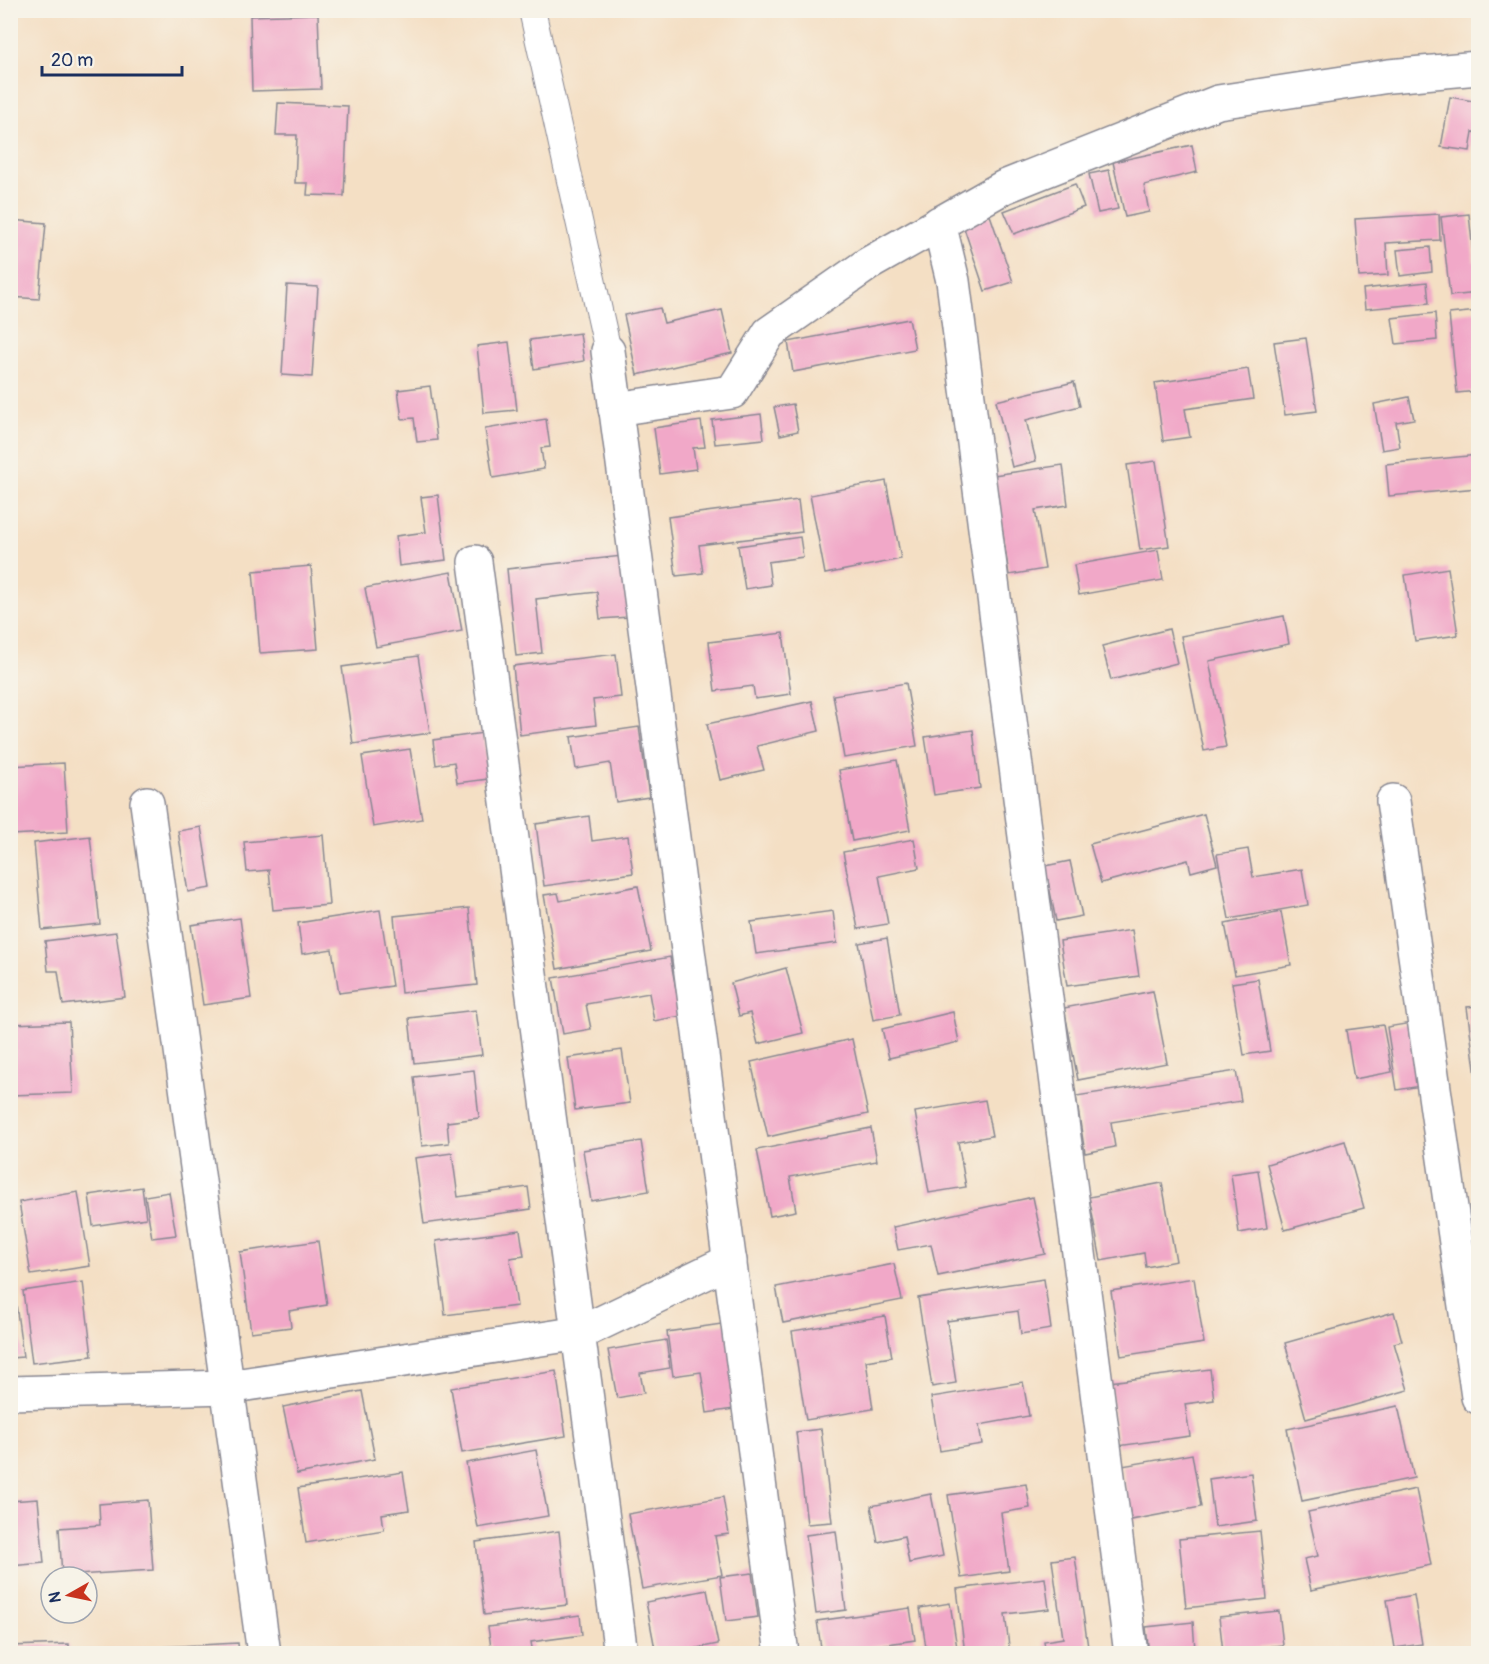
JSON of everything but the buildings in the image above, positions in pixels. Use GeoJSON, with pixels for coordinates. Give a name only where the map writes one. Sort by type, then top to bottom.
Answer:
{"type":"FeatureCollection","features":[{"type":"Feature","properties":{"kind":"street"},"geometry":{"type":"LineString","coordinates":[[615,409],[732,392],[769,333],[868,264],[1004,186],[1218,102],[1389,76],[1479,68]]}},
{"type":"Feature","properties":{"kind":"street"},"geometry":{"type":"LineString","coordinates":[[939,224],[953,281],[1131,1653]]}},
{"type":"Feature","properties":{"kind":"street"},"geometry":{"type":"LineString","coordinates":[[608,351],[782,1653]]}},
{"type":"Feature","properties":{"kind":"street"},"geometry":{"type":"LineString","coordinates":[[475,561],[621,1653]]}},
{"type":"Feature","properties":{"kind":"street"},"geometry":{"type":"LineString","coordinates":[[1394,801],[1479,1398]]}},
{"type":"Feature","properties":{"kind":"street"},"geometry":{"type":"LineString","coordinates":[[147,803],[264,1653]]}},
{"type":"Feature","properties":{"kind":"street"},"geometry":{"type":"LineString","coordinates":[[10,1393],[228,1387],[580,1333],[730,1261]]}},
{"type":"Feature","properties":{"kind":"lane"},"geometry":{"type":"LineString","coordinates":[[532,10],[608,351]]}}]}
